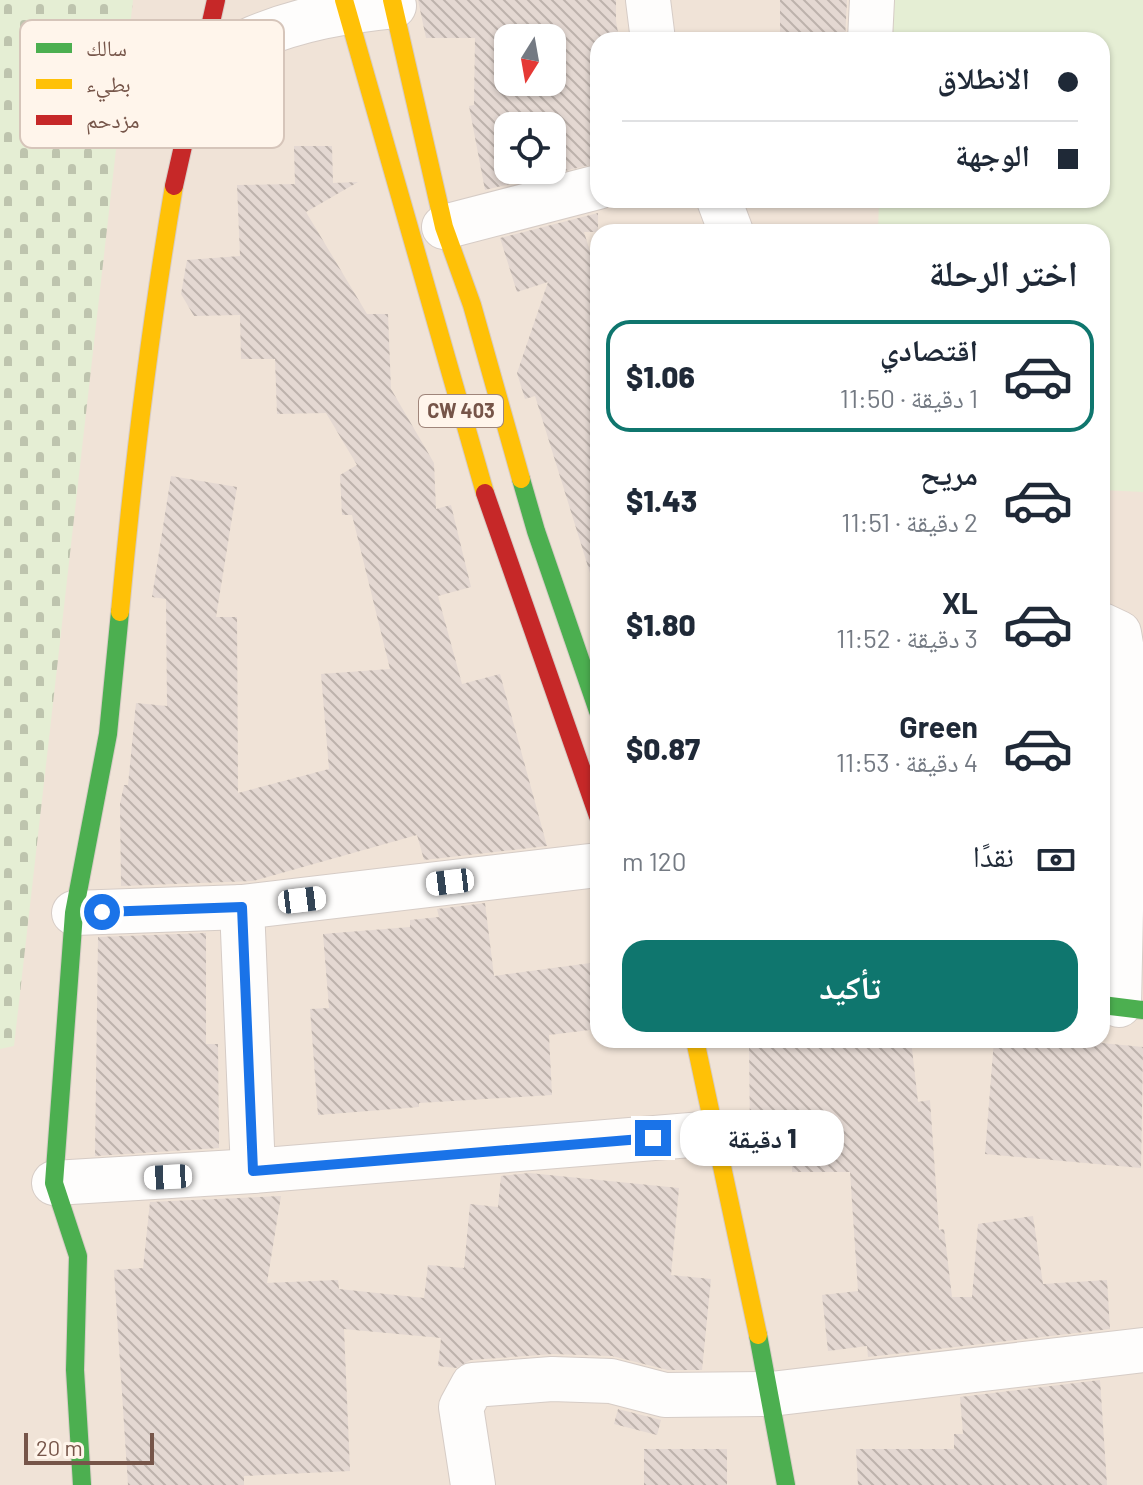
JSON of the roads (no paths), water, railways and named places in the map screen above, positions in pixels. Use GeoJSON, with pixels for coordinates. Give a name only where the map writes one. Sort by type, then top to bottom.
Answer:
{"type":"FeatureCollection","features":[{"type":"Feature","properties":{"kind":"main road"},"geometry":{"type":"LineString","coordinates":[[211,20],[216,0]]}},
{"type":"Feature","properties":{"kind":"main road","name":"CW 403"},"geometry":{"type":"LineString","coordinates":[[393,3],[444,227],[472,305],[536,531],[590,688]]}},
{"type":"Feature","properties":{"kind":"main road","name":"CW 403"},"geometry":{"type":"LineString","coordinates":[[346,5],[490,512],[590,793]]}},
{"type":"Feature","properties":{"kind":"main road"},"geometry":{"type":"LineString","coordinates":[[82,1485],[75,1370],[78,1256],[54,1183],[74,913],[108,734],[134,461],[157,284],[182,148]]}},
{"type":"Feature","properties":{"kind":"main road"},"geometry":{"type":"LineString","coordinates":[[697,1048],[771,1394],[786,1485]]}},
{"type":"Feature","properties":{"kind":"street"},"geometry":{"type":"LineString","coordinates":[[648,0],[652,32]]}},
{"type":"Feature","properties":{"kind":"street"},"geometry":{"type":"LineString","coordinates":[[870,32],[872,0]]}},
{"type":"Feature","properties":{"kind":"street"},"geometry":{"type":"LineString","coordinates":[[284,27],[346,5],[393,3]]}},
{"type":"Feature","properties":{"kind":"street"},"geometry":{"type":"LineString","coordinates":[[444,227],[590,189]]}},
{"type":"Feature","properties":{"kind":"street"},"geometry":{"type":"LineString","coordinates":[[1110,629],[1119,633],[1134,766],[1121,1007]]}},
{"type":"Feature","properties":{"kind":"street"},"geometry":{"type":"LineString","coordinates":[[74,913],[242,907],[590,866]]}},
{"type":"Feature","properties":{"kind":"street"},"geometry":{"type":"LineString","coordinates":[[242,907],[253,1171]]}},
{"type":"Feature","properties":{"kind":"street"},"geometry":{"type":"LineString","coordinates":[[54,1183],[253,1171],[715,1133]]}},
{"type":"Feature","properties":{"kind":"street"},"geometry":{"type":"LineString","coordinates":[[473,1485],[461,1407],[473,1385],[552,1379],[611,1381],[665,1395],[771,1394],[1143,1350]]}}]}
